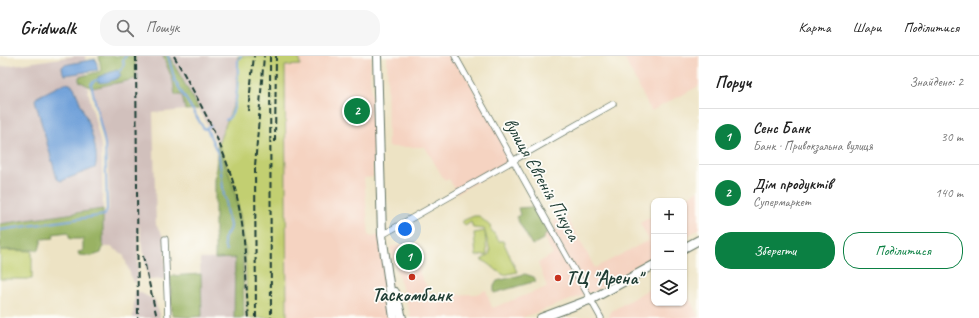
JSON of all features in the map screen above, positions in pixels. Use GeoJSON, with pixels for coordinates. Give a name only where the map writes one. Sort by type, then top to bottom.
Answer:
{"type":"FeatureCollection","features":[{"type":"Feature","properties":{"kind":"main road"},"geometry":{"type":"LineString","coordinates":[[377,56],[382,235],[394,318]]}},
{"type":"Feature","properties":{"kind":"main road"},"geometry":{"type":"LineString","coordinates":[[687,246],[699,240]]}},
{"type":"Feature","properties":{"kind":"main road"},"geometry":{"type":"LineString","coordinates":[[541,318],[592,299],[651,267]]}},
{"type":"Feature","properties":{"kind":"main road"},"geometry":{"type":"LineString","coordinates":[[388,271],[402,318]]}},
{"type":"Feature","properties":{"kind":"street","name":"вулиця Євгенія Пікуса"},"geometry":{"type":"LineString","coordinates":[[455,56],[592,299],[601,318]]}},
{"type":"Feature","properties":{"kind":"street"},"geometry":{"type":"LineString","coordinates":[[382,235],[613,104]]}},
{"type":"Feature","properties":{"kind":"street"},"geometry":{"type":"LineString","coordinates":[[164,239],[168,318]]}},
{"type":"Feature","properties":{"kind":"shaded area"},"geometry":{"type":"Polygon","coordinates":[[[75,56],[85,56],[88,91],[101,145],[103,209],[0,224],[0,67],[75,56]]]}},
{"type":"Feature","properties":{"kind":"shaded area"},"geometry":{"type":"Polygon","coordinates":[[[136,56],[163,56],[173,81],[175,95],[184,94],[185,110],[153,113],[156,225],[165,239],[166,279],[148,280],[139,224],[138,270],[136,283],[133,282],[123,254],[111,247],[103,247],[103,216],[106,216],[109,209],[108,165],[106,144],[92,88],[136,79],[136,56]]]}},
{"type":"Feature","properties":{"kind":"shaded area"},"geometry":{"type":"Polygon","coordinates":[[[170,56],[238,56],[236,98],[218,144],[170,56]]]}},
{"type":"Feature","properties":{"kind":"shaded area"},"geometry":{"type":"Polygon","coordinates":[[[299,56],[374,56],[371,58],[370,74],[373,123],[373,177],[364,178],[369,236],[383,235],[397,318],[287,318],[285,66],[300,65],[299,56]]]}},
{"type":"Feature","properties":{"kind":"shaded area"},"geometry":{"type":"Polygon","coordinates":[[[387,56],[455,56],[514,161],[457,193],[449,179],[445,181],[425,147],[388,147],[387,56]]]}},
{"type":"Feature","properties":{"kind":"shaded area"},"geometry":{"type":"Polygon","coordinates":[[[623,56],[699,56],[699,86],[651,111],[623,56]]]}},
{"type":"Feature","properties":{"kind":"shaded area"},"geometry":{"type":"Polygon","coordinates":[[[699,190],[699,229],[687,236],[687,198],[684,198],[699,190]]]}},
{"type":"Feature","properties":{"kind":"shaded area"},"geometry":{"type":"Polygon","coordinates":[[[566,215],[595,268],[649,240],[640,223],[651,217],[651,257],[595,291],[521,318],[411,318],[390,247],[415,243],[420,274],[432,295],[476,294],[486,290],[492,308],[547,287],[538,263],[553,254],[543,236],[556,229],[553,222],[566,215]]]}},
{"type":"Feature","properties":{"kind":"shaded area"},"geometry":{"type":"Polygon","coordinates":[[[235,258],[234,318],[197,318],[202,316],[200,259],[235,258]]]}},
{"type":"Feature","properties":{"kind":"shaded area"},"geometry":{"type":"Polygon","coordinates":[[[651,288],[651,306],[687,306],[687,294],[699,318],[609,318],[610,312],[651,288]]]}},
{"type":"Feature","properties":{"kind":"shaded area"},"geometry":{"type":"Polygon","coordinates":[[[135,290],[155,300],[160,318],[133,318],[135,290]]]}},
{"type":"Feature","properties":{"kind":"green space"},"geometry":{"type":"Polygon","coordinates":[[[99,56],[135,56],[136,79],[92,88],[79,81],[79,77],[101,71],[99,56]]]}},
{"type":"Feature","properties":{"kind":"green space"},"geometry":{"type":"Polygon","coordinates":[[[163,56],[169,56],[199,109],[185,110],[182,95],[175,95],[173,81],[163,56]]]}},
{"type":"Feature","properties":{"kind":"green space"},"geometry":{"type":"Polygon","coordinates":[[[238,56],[299,56],[300,65],[285,66],[287,318],[247,318],[246,272],[242,230],[233,188],[218,144],[236,98],[238,56]]]}},
{"type":"Feature","properties":{"kind":"green space"},"geometry":{"type":"Polygon","coordinates":[[[218,144],[233,185],[244,240],[246,255],[243,255],[244,318],[234,318],[235,258],[215,259],[215,180],[218,144]]]}},
{"type":"Feature","properties":{"kind":"green space"},"geometry":{"type":"Polygon","coordinates":[[[532,207],[545,226],[547,232],[543,239],[532,245],[516,217],[520,215],[518,208],[532,207]]]}},
{"type":"Feature","properties":{"kind":"green space"},"geometry":{"type":"Polygon","coordinates":[[[103,209],[103,247],[101,253],[92,256],[79,255],[78,252],[83,251],[83,239],[70,239],[68,232],[53,234],[54,238],[42,239],[39,250],[0,250],[0,224],[103,209]]]}},
{"type":"Feature","properties":{"kind":"green space"},"geometry":{"type":"Polygon","coordinates":[[[474,216],[479,216],[491,227],[490,228],[499,241],[503,241],[517,272],[504,275],[488,263],[481,260],[489,255],[490,251],[485,232],[487,255],[476,256],[474,233],[485,231],[484,229],[473,228],[471,222],[465,226],[462,221],[474,216]]]}},
{"type":"Feature","properties":{"kind":"green space"},"geometry":{"type":"Polygon","coordinates":[[[0,250],[32,251],[32,279],[0,279],[0,250]]]}},
{"type":"Feature","properties":{"kind":"green space"},"geometry":{"type":"Polygon","coordinates":[[[201,274],[202,316],[172,316],[170,276],[201,274]]]}},
{"type":"Feature","properties":{"kind":"green space"},"geometry":{"type":"Polygon","coordinates":[[[525,274],[534,277],[536,281],[494,293],[494,286],[497,281],[525,274]]]}},
{"type":"Feature","properties":{"kind":"water"},"geometry":{"type":"Polygon","coordinates":[[[96,59],[98,70],[65,75],[63,73],[62,67],[64,65],[96,59]]]}},
{"type":"Feature","properties":{"kind":"water"},"geometry":{"type":"Polygon","coordinates":[[[117,70],[121,75],[114,80],[98,82],[98,77],[117,70]]]}},
{"type":"Feature","properties":{"kind":"water"},"geometry":{"type":"Polygon","coordinates":[[[65,83],[74,87],[86,116],[96,150],[96,160],[95,168],[61,181],[57,179],[35,100],[37,97],[65,83]]]}},
{"type":"Feature","properties":{"kind":"waterway"},"geometry":{"type":"LineString","coordinates":[[118,72],[123,67],[123,60],[126,56]]}},
{"type":"Feature","properties":{"kind":"waterway"},"geometry":{"type":"LineString","coordinates":[[168,56],[175,81],[204,129],[211,126]]}},
{"type":"Feature","properties":{"kind":"waterway"},"geometry":{"type":"LineString","coordinates":[[226,120],[230,116],[236,102],[238,60],[241,56]]}},
{"type":"Feature","properties":{"kind":"waterway"},"geometry":{"type":"LineString","coordinates":[[0,230],[105,215],[107,209],[105,144],[91,84],[94,81],[101,79]]}},
{"type":"Feature","properties":{"kind":"waterway"},"geometry":{"type":"LineString","coordinates":[[207,129],[219,156],[224,196],[230,226],[224,239],[226,251]]}},
{"type":"Feature","properties":{"kind":"railway"},"geometry":{"type":"LineString","coordinates":[[136,56],[138,318]]}},
{"type":"Feature","properties":{"kind":"railway"},"geometry":{"type":"LineString","coordinates":[[174,56],[206,114],[231,175],[237,196],[243,230],[249,318]]}},
{"type":"Feature","properties":{"kind":"railway"},"geometry":{"type":"LineString","coordinates":[[248,111],[254,56]]}},
{"type":"Feature","properties":{"kind":"railway"},"geometry":{"type":"LineString","coordinates":[[256,318],[255,166],[264,56]]}},
{"type":"Feature","properties":{"kind":"railway"},"geometry":{"type":"LineString","coordinates":[[270,56],[271,318]]}},
{"type":"Feature","properties":{"kind":"railway"},"geometry":{"type":"LineString","coordinates":[[275,142],[276,56]]}},
{"type":"Feature","properties":{"kind":"railway"},"geometry":{"type":"LineString","coordinates":[[143,256],[157,318]]}},
{"type":"Feature","properties":{"kind":"place","name":"Дім продуктів"},"geometry":{"type":"Point","coordinates":[357,111]}},
{"type":"Feature","properties":{"kind":"place","name":"Сенс Банк"},"geometry":{"type":"Point","coordinates":[409,257]}},
{"type":"Feature","properties":{"kind":"place","name":"Таскомбанк"},"geometry":{"type":"Point","coordinates":[412,277]}},
{"type":"Feature","properties":{"kind":"place","name":"ТЦ \"Арена\""},"geometry":{"type":"Point","coordinates":[558,278]}}]}
